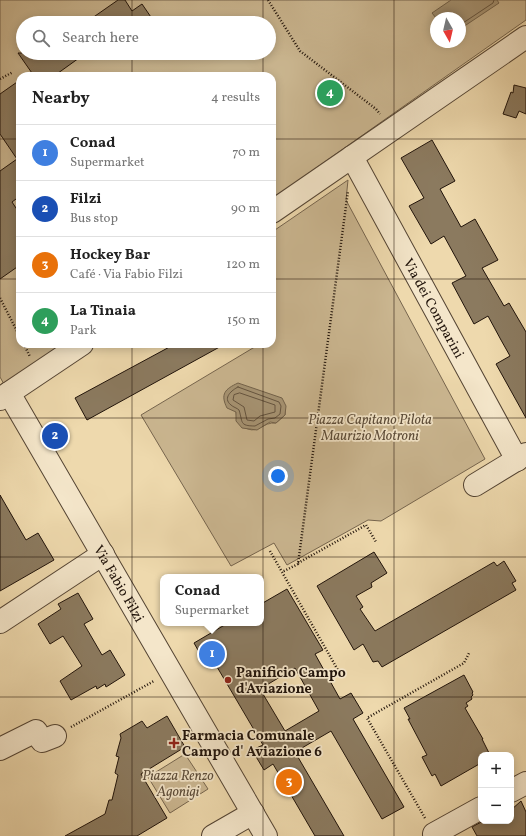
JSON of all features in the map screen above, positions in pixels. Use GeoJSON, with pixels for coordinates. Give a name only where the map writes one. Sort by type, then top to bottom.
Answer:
{"type":"FeatureCollection","features":[{"type":"Feature","properties":{"kind":"street"},"geometry":{"type":"LineString","coordinates":[[276,209],[526,37]]}},
{"type":"Feature","properties":{"kind":"street","name":"Via dei Comparini"},"geometry":{"type":"LineString","coordinates":[[352,156],[522,457]]}},
{"type":"Feature","properties":{"kind":"street"},"geometry":{"type":"LineString","coordinates":[[5,396],[76,348]]}},
{"type":"Feature","properties":{"kind":"street","name":"Via Fabio Filzi"},"geometry":{"type":"LineString","coordinates":[[5,396],[103,554],[266,836]]}},
{"type":"Feature","properties":{"kind":"street"},"geometry":{"type":"LineString","coordinates":[[475,484],[522,457]]}},
{"type":"Feature","properties":{"kind":"street"},"geometry":{"type":"LineString","coordinates":[[0,622],[103,554]]}},
{"type":"Feature","properties":{"kind":"street"},"geometry":{"type":"LineString","coordinates":[[0,749],[36,731],[42,741],[55,736]]}},
{"type":"Feature","properties":{"kind":"street"},"geometry":{"type":"LineString","coordinates":[[514,789],[526,782]]}},
{"type":"Feature","properties":{"kind":"street"},"geometry":{"type":"LineString","coordinates":[[434,834],[478,810]]}},
{"type":"Feature","properties":{"kind":"street"},"geometry":{"type":"LineString","coordinates":[[213,836],[253,813]]}},
{"type":"Feature","properties":{"kind":"path"},"geometry":{"type":"LineString","coordinates":[[268,0],[300,51],[376,109],[393,130]]}},
{"type":"Feature","properties":{"kind":"path"},"geometry":{"type":"LineString","coordinates":[[0,79],[13,72]]}},
{"type":"Feature","properties":{"kind":"path"},"geometry":{"type":"LineString","coordinates":[[298,564],[348,187]]}},
{"type":"Feature","properties":{"kind":"path"},"geometry":{"type":"LineString","coordinates":[[0,298],[16,329]]}},
{"type":"Feature","properties":{"kind":"path"},"geometry":{"type":"LineString","coordinates":[[282,572],[366,525],[376,542]]}},
{"type":"Feature","properties":{"kind":"path"},"geometry":{"type":"LineString","coordinates":[[270,551],[339,672]]}},
{"type":"Feature","properties":{"kind":"path"},"geometry":{"type":"LineString","coordinates":[[434,834],[367,718],[464,663],[469,653]]}},
{"type":"Feature","properties":{"kind":"path"},"geometry":{"type":"LineString","coordinates":[[55,736],[172,671]]}},
{"type":"Feature","properties":{"kind":"green space"},"geometry":{"type":"Polygon","coordinates":[[[0,0],[526,0],[526,20],[276,196],[276,72],[16,72],[16,348],[59,348],[5,386],[0,377],[0,0]]]}},
{"type":"Feature","properties":{"kind":"green space","name":"Piazza Capitano Pilota Maurizio Motroni"},"geometry":{"type":"Polygon","coordinates":[[[348,180],[346,200],[485,459],[381,521],[368,520],[287,565],[274,543],[231,566],[141,415],[253,348],[276,348],[276,229],[348,180]],[[285,409],[236,412],[237,421],[245,428],[252,430],[271,423],[276,423],[285,415],[285,409]]]}},
{"type":"Feature","properties":{"kind":"green space","name":"Piazza Renzo Agonigi"},"geometry":{"type":"Polygon","coordinates":[[[185,754],[208,789],[170,813],[148,777],[185,754]]]}},
{"type":"Feature","properties":{"kind":"water"},"geometry":{"type":"Polygon","coordinates":[[[451,0],[497,0],[499,3],[466,25],[466,12],[433,12],[451,0]]]}},
{"type":"Feature","properties":{"kind":"water"},"geometry":{"type":"Polygon","coordinates":[[[238,383],[282,398],[286,406],[285,415],[276,423],[270,422],[257,430],[242,428],[236,421],[236,412],[227,408],[224,399],[225,392],[230,387],[238,383]]]}},
{"type":"Feature","properties":{"kind":"building"},"geometry":{"type":"Polygon","coordinates":[[[118,0],[125,0],[132,11],[142,4],[150,16],[95,16],[118,0]]]}},
{"type":"Feature","properties":{"kind":"building"},"geometry":{"type":"Polygon","coordinates":[[[23,60],[76,60],[60,72],[31,72],[23,60]]]}},
{"type":"Feature","properties":{"kind":"building"},"geometry":{"type":"Polygon","coordinates":[[[16,83],[16,158],[0,134],[0,94],[16,83]]]}},
{"type":"Feature","properties":{"kind":"building"},"geometry":{"type":"Polygon","coordinates":[[[514,85],[526,88],[526,114],[519,111],[516,118],[503,114],[511,92],[513,93],[514,85]]]}},
{"type":"Feature","properties":{"kind":"building"},"geometry":{"type":"Polygon","coordinates":[[[432,140],[455,181],[440,189],[461,227],[475,219],[498,260],[482,268],[504,306],[509,303],[526,332],[526,418],[496,364],[510,356],[488,316],[474,324],[452,283],[466,276],[444,236],[431,244],[409,206],[424,198],[401,158],[432,140]]]}},
{"type":"Feature","properties":{"kind":"building"},"geometry":{"type":"Polygon","coordinates":[[[16,160],[16,199],[12,202],[16,208],[16,268],[0,279],[0,171],[16,160]]]}},
{"type":"Feature","properties":{"kind":"building"},"geometry":{"type":"Polygon","coordinates":[[[168,348],[218,348],[87,420],[75,398],[168,348]]]}},
{"type":"Feature","properties":{"kind":"building"},"geometry":{"type":"Polygon","coordinates":[[[0,495],[26,540],[38,533],[54,560],[0,591],[0,495]]]}},
{"type":"Feature","properties":{"kind":"building"},"geometry":{"type":"Polygon","coordinates":[[[374,552],[387,573],[371,583],[372,587],[356,596],[363,607],[360,609],[375,631],[494,562],[497,566],[504,561],[516,581],[512,583],[516,590],[382,667],[378,661],[373,662],[363,644],[354,650],[317,586],[374,552]]]}},
{"type":"Feature","properties":{"kind":"building"},"geometry":{"type":"Polygon","coordinates":[[[287,589],[323,650],[315,654],[340,699],[351,693],[363,713],[353,719],[404,807],[382,819],[331,731],[295,752],[344,836],[315,836],[273,764],[264,770],[252,750],[263,745],[210,655],[203,659],[194,643],[223,626],[264,626],[264,602],[287,589]],[[295,668],[260,689],[285,731],[319,711],[295,668]]]}},
{"type":"Feature","properties":{"kind":"building"},"geometry":{"type":"Polygon","coordinates":[[[78,593],[93,619],[84,624],[102,655],[110,650],[125,675],[106,687],[105,684],[97,689],[96,686],[71,700],[60,681],[82,666],[63,636],[50,644],[38,624],[61,609],[58,604],[78,593]]]}},
{"type":"Feature","properties":{"kind":"building"},"geometry":{"type":"Polygon","coordinates":[[[464,675],[473,692],[471,697],[472,699],[466,703],[468,706],[465,708],[483,739],[488,752],[478,752],[478,765],[441,786],[435,774],[432,776],[422,757],[427,755],[408,719],[410,719],[404,708],[464,675]]]}},
{"type":"Feature","properties":{"kind":"building"},"geometry":{"type":"Polygon","coordinates":[[[167,716],[185,747],[141,774],[167,818],[137,836],[65,836],[105,814],[109,800],[112,800],[118,775],[115,773],[119,757],[116,756],[121,738],[120,734],[142,721],[147,728],[167,716]]]}},
{"type":"Feature","properties":{"kind":"building"},"geometry":{"type":"Polygon","coordinates":[[[521,801],[526,812],[526,836],[477,836],[472,827],[478,824],[514,824],[514,807],[521,801]]]}},
{"type":"Feature","properties":{"kind":"place","name":"La Tinaia"},"geometry":{"type":"Point","coordinates":[330,93]}},
{"type":"Feature","properties":{"kind":"place","name":"Filzi"},"geometry":{"type":"Point","coordinates":[55,436]}},
{"type":"Feature","properties":{"kind":"place","name":"Conad"},"geometry":{"type":"Point","coordinates":[212,654]}},
{"type":"Feature","properties":{"kind":"place","name":"Panificio Campo d'Aviazione"},"geometry":{"type":"Point","coordinates":[228,680]}},
{"type":"Feature","properties":{"kind":"place","name":"Farmacia Comunale Campo d' Aviazione 6"},"geometry":{"type":"Point","coordinates":[174,743]}},
{"type":"Feature","properties":{"kind":"place","name":"Hockey Bar"},"geometry":{"type":"Point","coordinates":[289,782]}}]}
